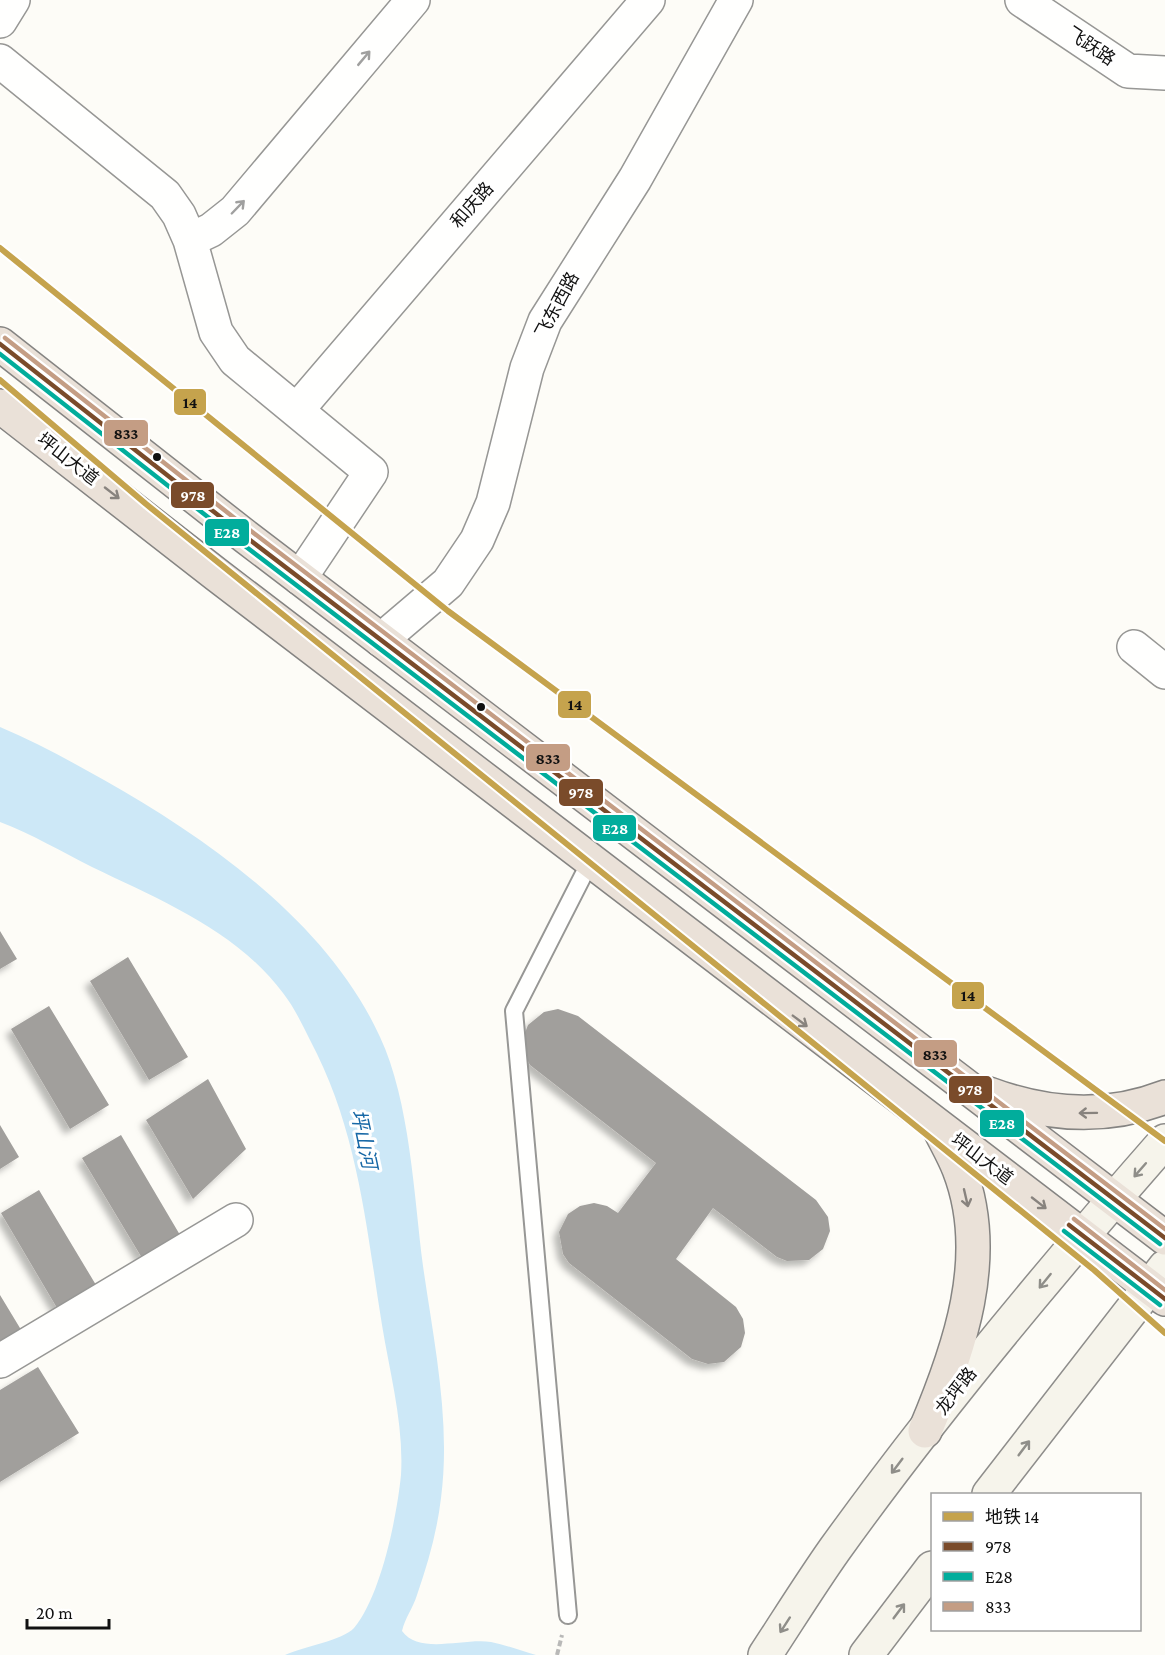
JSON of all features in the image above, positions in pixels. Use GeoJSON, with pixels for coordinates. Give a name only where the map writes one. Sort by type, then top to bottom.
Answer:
{"type":"FeatureCollection","features":[{"type":"Feature","properties":{"kind":"highway"},"geometry":{"type":"LineString","coordinates":[[0,344],[300,578],[1165,1238]]}},
{"type":"Feature","properties":{"kind":"highway","name":"坪山大道"},"geometry":{"type":"LineString","coordinates":[[0,405],[226,582],[1082,1235],[1160,1284]]}},
{"type":"Feature","properties":{"kind":"highway"},"geometry":{"type":"LineString","coordinates":[[964,1084],[1018,1105],[1062,1113],[1107,1113],[1165,1097]]}},
{"type":"Feature","properties":{"kind":"highway"},"geometry":{"type":"LineString","coordinates":[[925,1431],[948,1376],[965,1321],[972,1270],[971,1218],[960,1170],[937,1125]]}},
{"type":"Feature","properties":{"kind":"main road","name":"龙坪路"},"geometry":{"type":"LineString","coordinates":[[765,1655],[835,1550],[925,1431],[1082,1235],[1165,1142]]}},
{"type":"Feature","properties":{"kind":"main road"},"geometry":{"type":"LineString","coordinates":[[990,1493],[1160,1284]]}},
{"type":"Feature","properties":{"kind":"main road"},"geometry":{"type":"LineString","coordinates":[[866,1655],[931,1571]]}},
{"type":"Feature","properties":{"kind":"street"},"geometry":{"type":"LineString","coordinates":[[0,21],[13,0]]}},
{"type":"Feature","properties":{"kind":"street"},"geometry":{"type":"LineString","coordinates":[[190,240],[211,230],[235,211],[413,0]]}},
{"type":"Feature","properties":{"kind":"street","name":"和庆路"},"geometry":{"type":"LineString","coordinates":[[297,410],[648,0]]}},
{"type":"Feature","properties":{"kind":"street","name":"飞东西路"},"geometry":{"type":"LineString","coordinates":[[381,640],[448,583],[477,540],[493,503],[527,368],[545,321],[635,178],[736,0]]}},
{"type":"Feature","properties":{"kind":"street","name":"飞跃路"},"geometry":{"type":"LineString","coordinates":[[1023,0],[1128,71],[1165,73]]}},
{"type":"Feature","properties":{"kind":"street"},"geometry":{"type":"LineString","coordinates":[[0,61],[165,195],[179,215],[190,240],[216,332],[235,360],[371,472],[300,578]]}},
{"type":"Feature","properties":{"kind":"street"},"geometry":{"type":"LineString","coordinates":[[1134,647],[1165,672]]}},
{"type":"Feature","properties":{"kind":"street"},"geometry":{"type":"LineString","coordinates":[[0,1361],[236,1220]]}},
{"type":"Feature","properties":{"kind":"lane"},"geometry":{"type":"LineString","coordinates":[[568,1615],[514,1011],[591,860]]}},
{"type":"Feature","properties":{"kind":"water","name":"坪山河"},"geometry":{"type":"Polygon","coordinates":[[[0,727],[40,745],[104,780],[185,829],[224,858],[298,921],[330,957],[358,996],[380,1037],[390,1062],[404,1119],[443,1411],[444,1469],[437,1523],[421,1583],[402,1631],[410,1638],[430,1644],[491,1642],[536,1655],[285,1655],[349,1632],[364,1614],[386,1555],[396,1512],[401,1475],[396,1400],[365,1215],[350,1144],[326,1074],[291,1004],[264,971],[243,951],[220,934],[170,905],[0,822],[0,727]]]}},
{"type":"Feature","properties":{"kind":"building"},"geometry":{"type":"Polygon","coordinates":[[[0,931],[17,959],[0,969],[0,931]]]}},
{"type":"Feature","properties":{"kind":"building"},"geometry":{"type":"Polygon","coordinates":[[[128,957],[188,1057],[149,1080],[90,981],[128,957]]]}},
{"type":"Feature","properties":{"kind":"building"},"geometry":{"type":"Polygon","coordinates":[[[49,1006],[109,1105],[70,1129],[11,1029],[49,1006]]]}},
{"type":"Feature","properties":{"kind":"building"},"geometry":{"type":"Polygon","coordinates":[[[558,1009],[578,1016],[816,1200],[828,1217],[830,1231],[823,1249],[809,1260],[787,1261],[777,1257],[713,1208],[676,1259],[736,1307],[743,1319],[745,1333],[741,1347],[724,1362],[708,1364],[692,1359],[569,1263],[563,1254],[559,1232],[568,1214],[580,1206],[594,1203],[607,1206],[618,1213],[656,1163],[530,1065],[525,1055],[523,1038],[528,1025],[544,1012],[558,1009]]]}},
{"type":"Feature","properties":{"kind":"building"},"geometry":{"type":"Polygon","coordinates":[[[208,1079],[246,1149],[193,1199],[146,1120],[208,1079]]]}},
{"type":"Feature","properties":{"kind":"building"},"geometry":{"type":"Polygon","coordinates":[[[0,1125],[19,1157],[0,1169],[0,1125]]]}},
{"type":"Feature","properties":{"kind":"building"},"geometry":{"type":"Polygon","coordinates":[[[121,1135],[180,1235],[142,1258],[82,1158],[121,1135]]]}},
{"type":"Feature","properties":{"kind":"building"},"geometry":{"type":"Polygon","coordinates":[[[39,1190],[99,1290],[60,1313],[1,1213],[39,1190]]]}},
{"type":"Feature","properties":{"kind":"building"},"geometry":{"type":"Polygon","coordinates":[[[0,1295],[23,1333],[0,1347],[0,1295]]]}},
{"type":"Feature","properties":{"kind":"building"},"geometry":{"type":"Polygon","coordinates":[[[38,1367],[79,1433],[0,1482],[0,1390],[38,1367]]]}},
{"type":"Feature","properties":{"kind":"metro line","name":"14"},"geometry":{"type":"LineString","coordinates":[[0,248],[448,611],[1165,1141]]}},
{"type":"Feature","properties":{"kind":"metro line","name":"14"},"geometry":{"type":"LineString","coordinates":[[0,380],[146,504],[1094,1270],[1165,1333]]}},
{"type":"Feature","properties":{"kind":"transit line","name":"833"},"geometry":{"type":"LineString","coordinates":[[5,338],[251,531],[1165,1229]]}},
{"type":"Feature","properties":{"kind":"transit line","name":"978"},"geometry":{"type":"LineString","coordinates":[[0,344],[246,537],[1165,1238]]}},
{"type":"Feature","properties":{"kind":"transit line","name":"E28"},"geometry":{"type":"LineString","coordinates":[[0,354],[241,543],[1160,1244]]}},
{"type":"Feature","properties":{"kind":"transit line","name":"833"},"geometry":{"type":"LineString","coordinates":[[1074,1219],[1165,1290]]}},
{"type":"Feature","properties":{"kind":"transit line","name":"978"},"geometry":{"type":"LineString","coordinates":[[1069,1225],[1165,1299]]}},
{"type":"Feature","properties":{"kind":"transit line","name":"E28"},"geometry":{"type":"LineString","coordinates":[[1064,1231],[1160,1305]]}}]}
